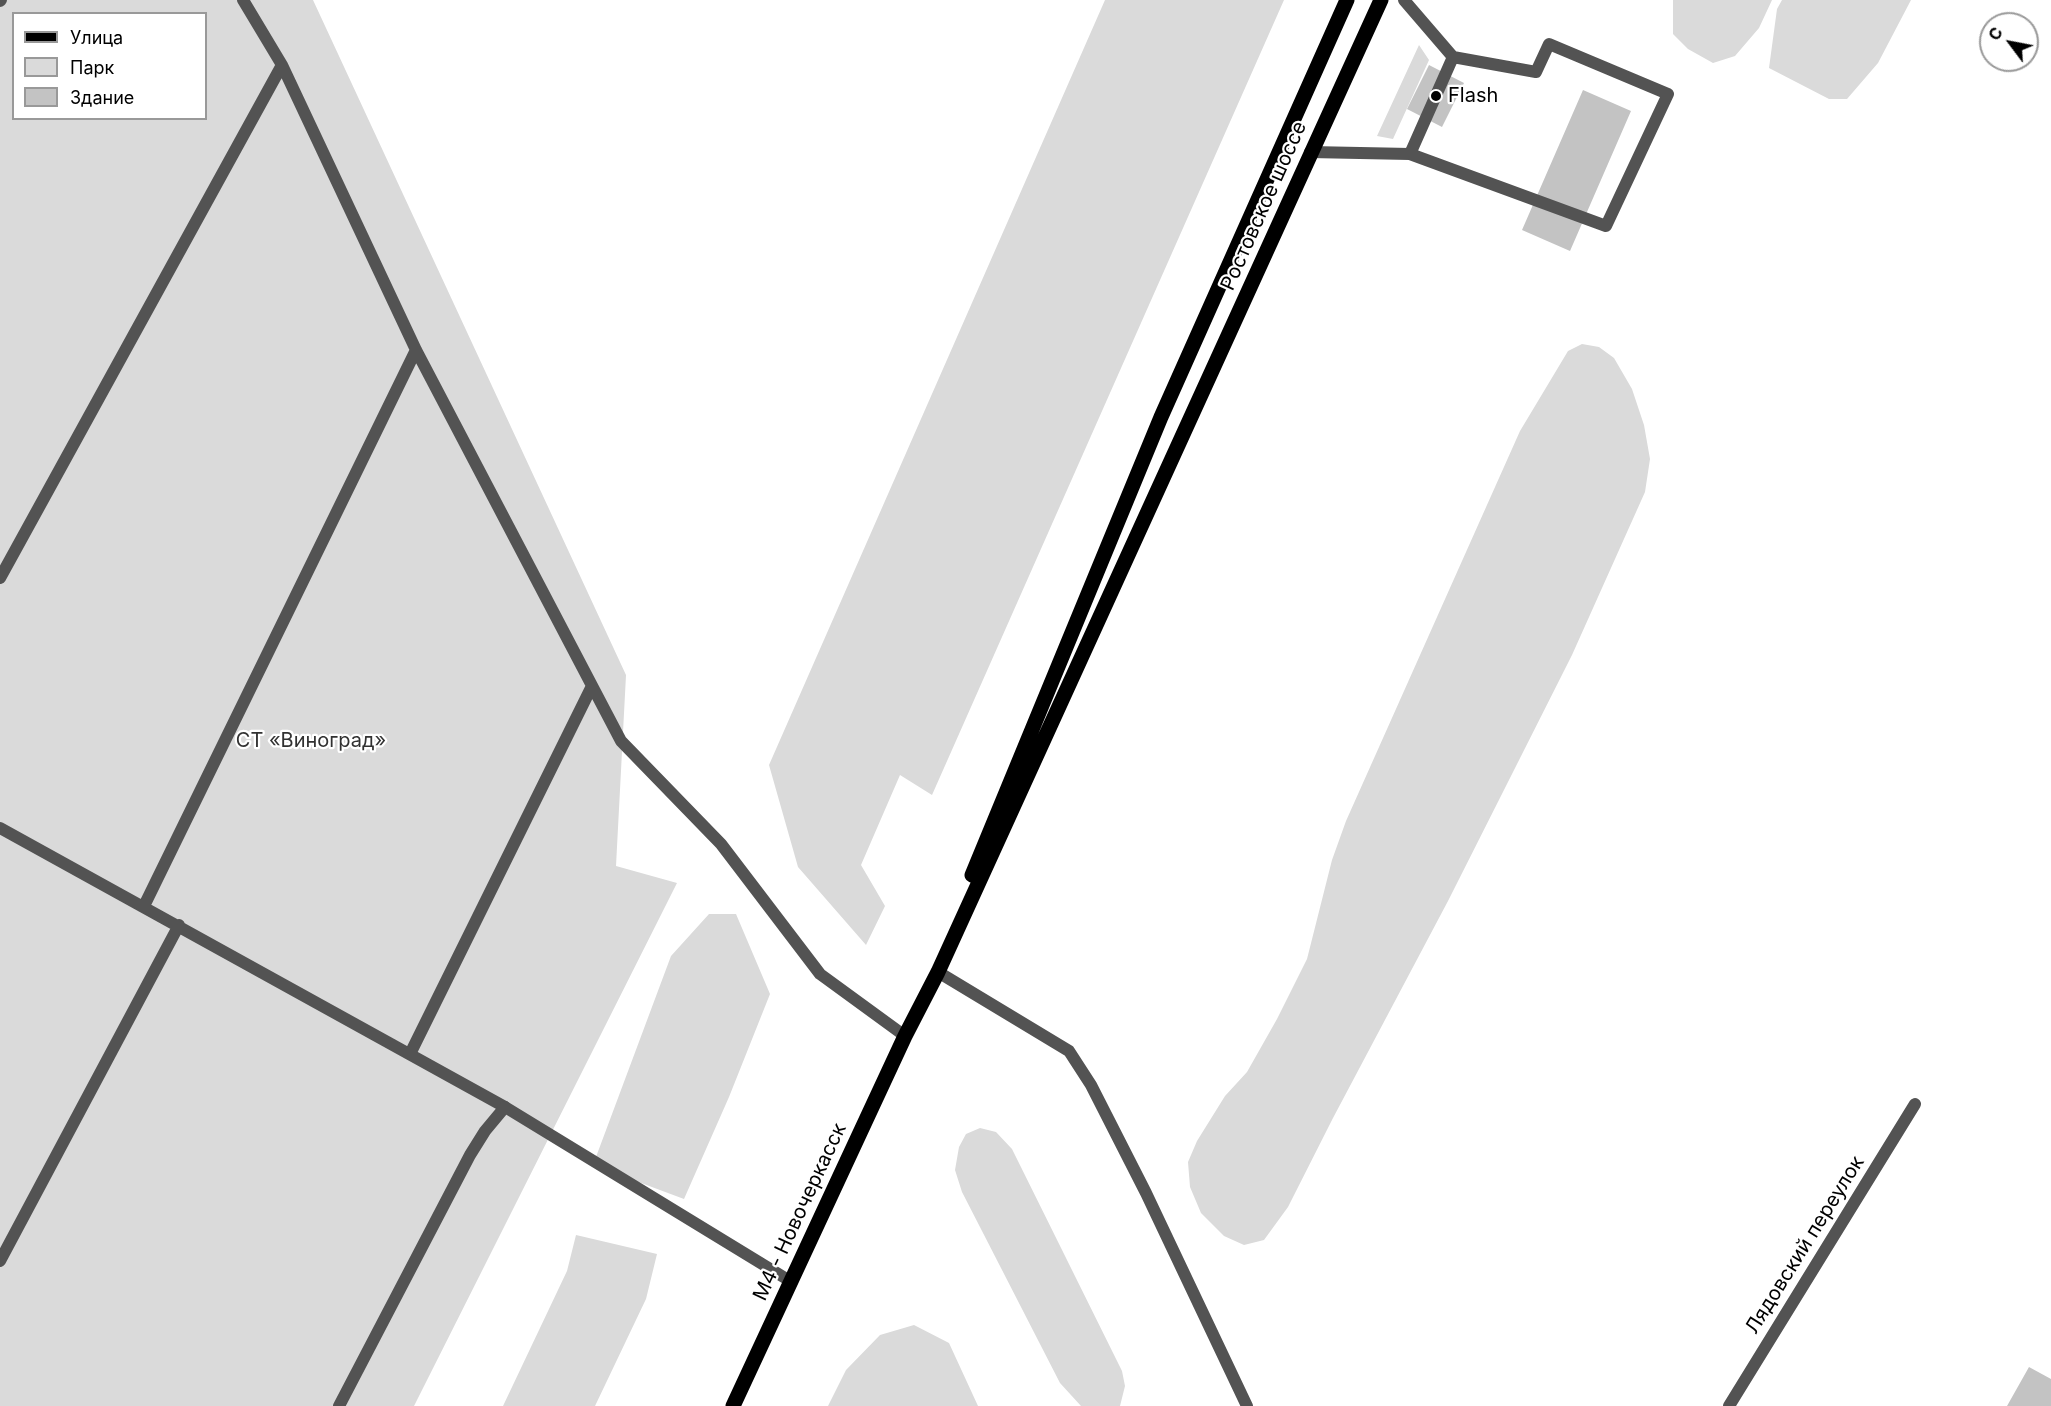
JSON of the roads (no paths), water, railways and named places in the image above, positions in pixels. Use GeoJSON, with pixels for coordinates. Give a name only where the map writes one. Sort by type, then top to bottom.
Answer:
{"type":"FeatureCollection","features":[{"type":"Feature","properties":{"kind":"main road","name":"Ростовское шоссе"},"geometry":{"type":"LineString","coordinates":[[905,1036],[1161,417],[1347,0]]}},
{"type":"Feature","properties":{"kind":"main road","name":"Ростовское шоссе"},"geometry":{"type":"LineString","coordinates":[[905,1036],[938,972],[1381,0]]}},
{"type":"Feature","properties":{"kind":"main road","name":"М4 - Новочеркасск"},"geometry":{"type":"LineString","coordinates":[[733,1406],[905,1036]]}},
{"type":"Feature","properties":{"kind":"street"},"geometry":{"type":"LineString","coordinates":[[243,0],[282,65],[416,350],[621,741],[721,844],[820,974],[905,1036]]}},
{"type":"Feature","properties":{"kind":"street"},"geometry":{"type":"LineString","coordinates":[[1310,152],[1410,154],[1606,226],[1668,94],[1549,44],[1536,72],[1453,57],[1404,0]]}},
{"type":"Feature","properties":{"kind":"street"},"geometry":{"type":"LineString","coordinates":[[1410,154],[1453,57]]}},
{"type":"Feature","properties":{"kind":"street"},"geometry":{"type":"LineString","coordinates":[[0,578],[282,65]]}},
{"type":"Feature","properties":{"kind":"street"},"geometry":{"type":"LineString","coordinates":[[144,906],[416,350]]}},
{"type":"Feature","properties":{"kind":"street"},"geometry":{"type":"LineString","coordinates":[[410,1054],[592,686]]}},
{"type":"Feature","properties":{"kind":"street"},"geometry":{"type":"LineString","coordinates":[[0,828],[506,1107],[790,1281]]}},
{"type":"Feature","properties":{"kind":"street"},"geometry":{"type":"LineString","coordinates":[[0,1261],[179,925]]}},
{"type":"Feature","properties":{"kind":"street"},"geometry":{"type":"LineString","coordinates":[[938,972],[1069,1051],[1091,1085],[1146,1192],[1247,1406]]}},
{"type":"Feature","properties":{"kind":"street","name":"Лядовский переулок"},"geometry":{"type":"LineString","coordinates":[[1729,1406],[1915,1104]]}},
{"type":"Feature","properties":{"kind":"street"},"geometry":{"type":"LineString","coordinates":[[339,1406],[470,1155],[485,1131],[506,1107]]}},
{"type":"Feature","properties":{"kind":"place","name":"Flash"},"geometry":{"type":"Point","coordinates":[1436,96]}},
{"type":"Feature","properties":{"kind":"park label","name":"СТ «Виноград»"},"geometry":{"type":"Point","coordinates":[311,741]}}]}
